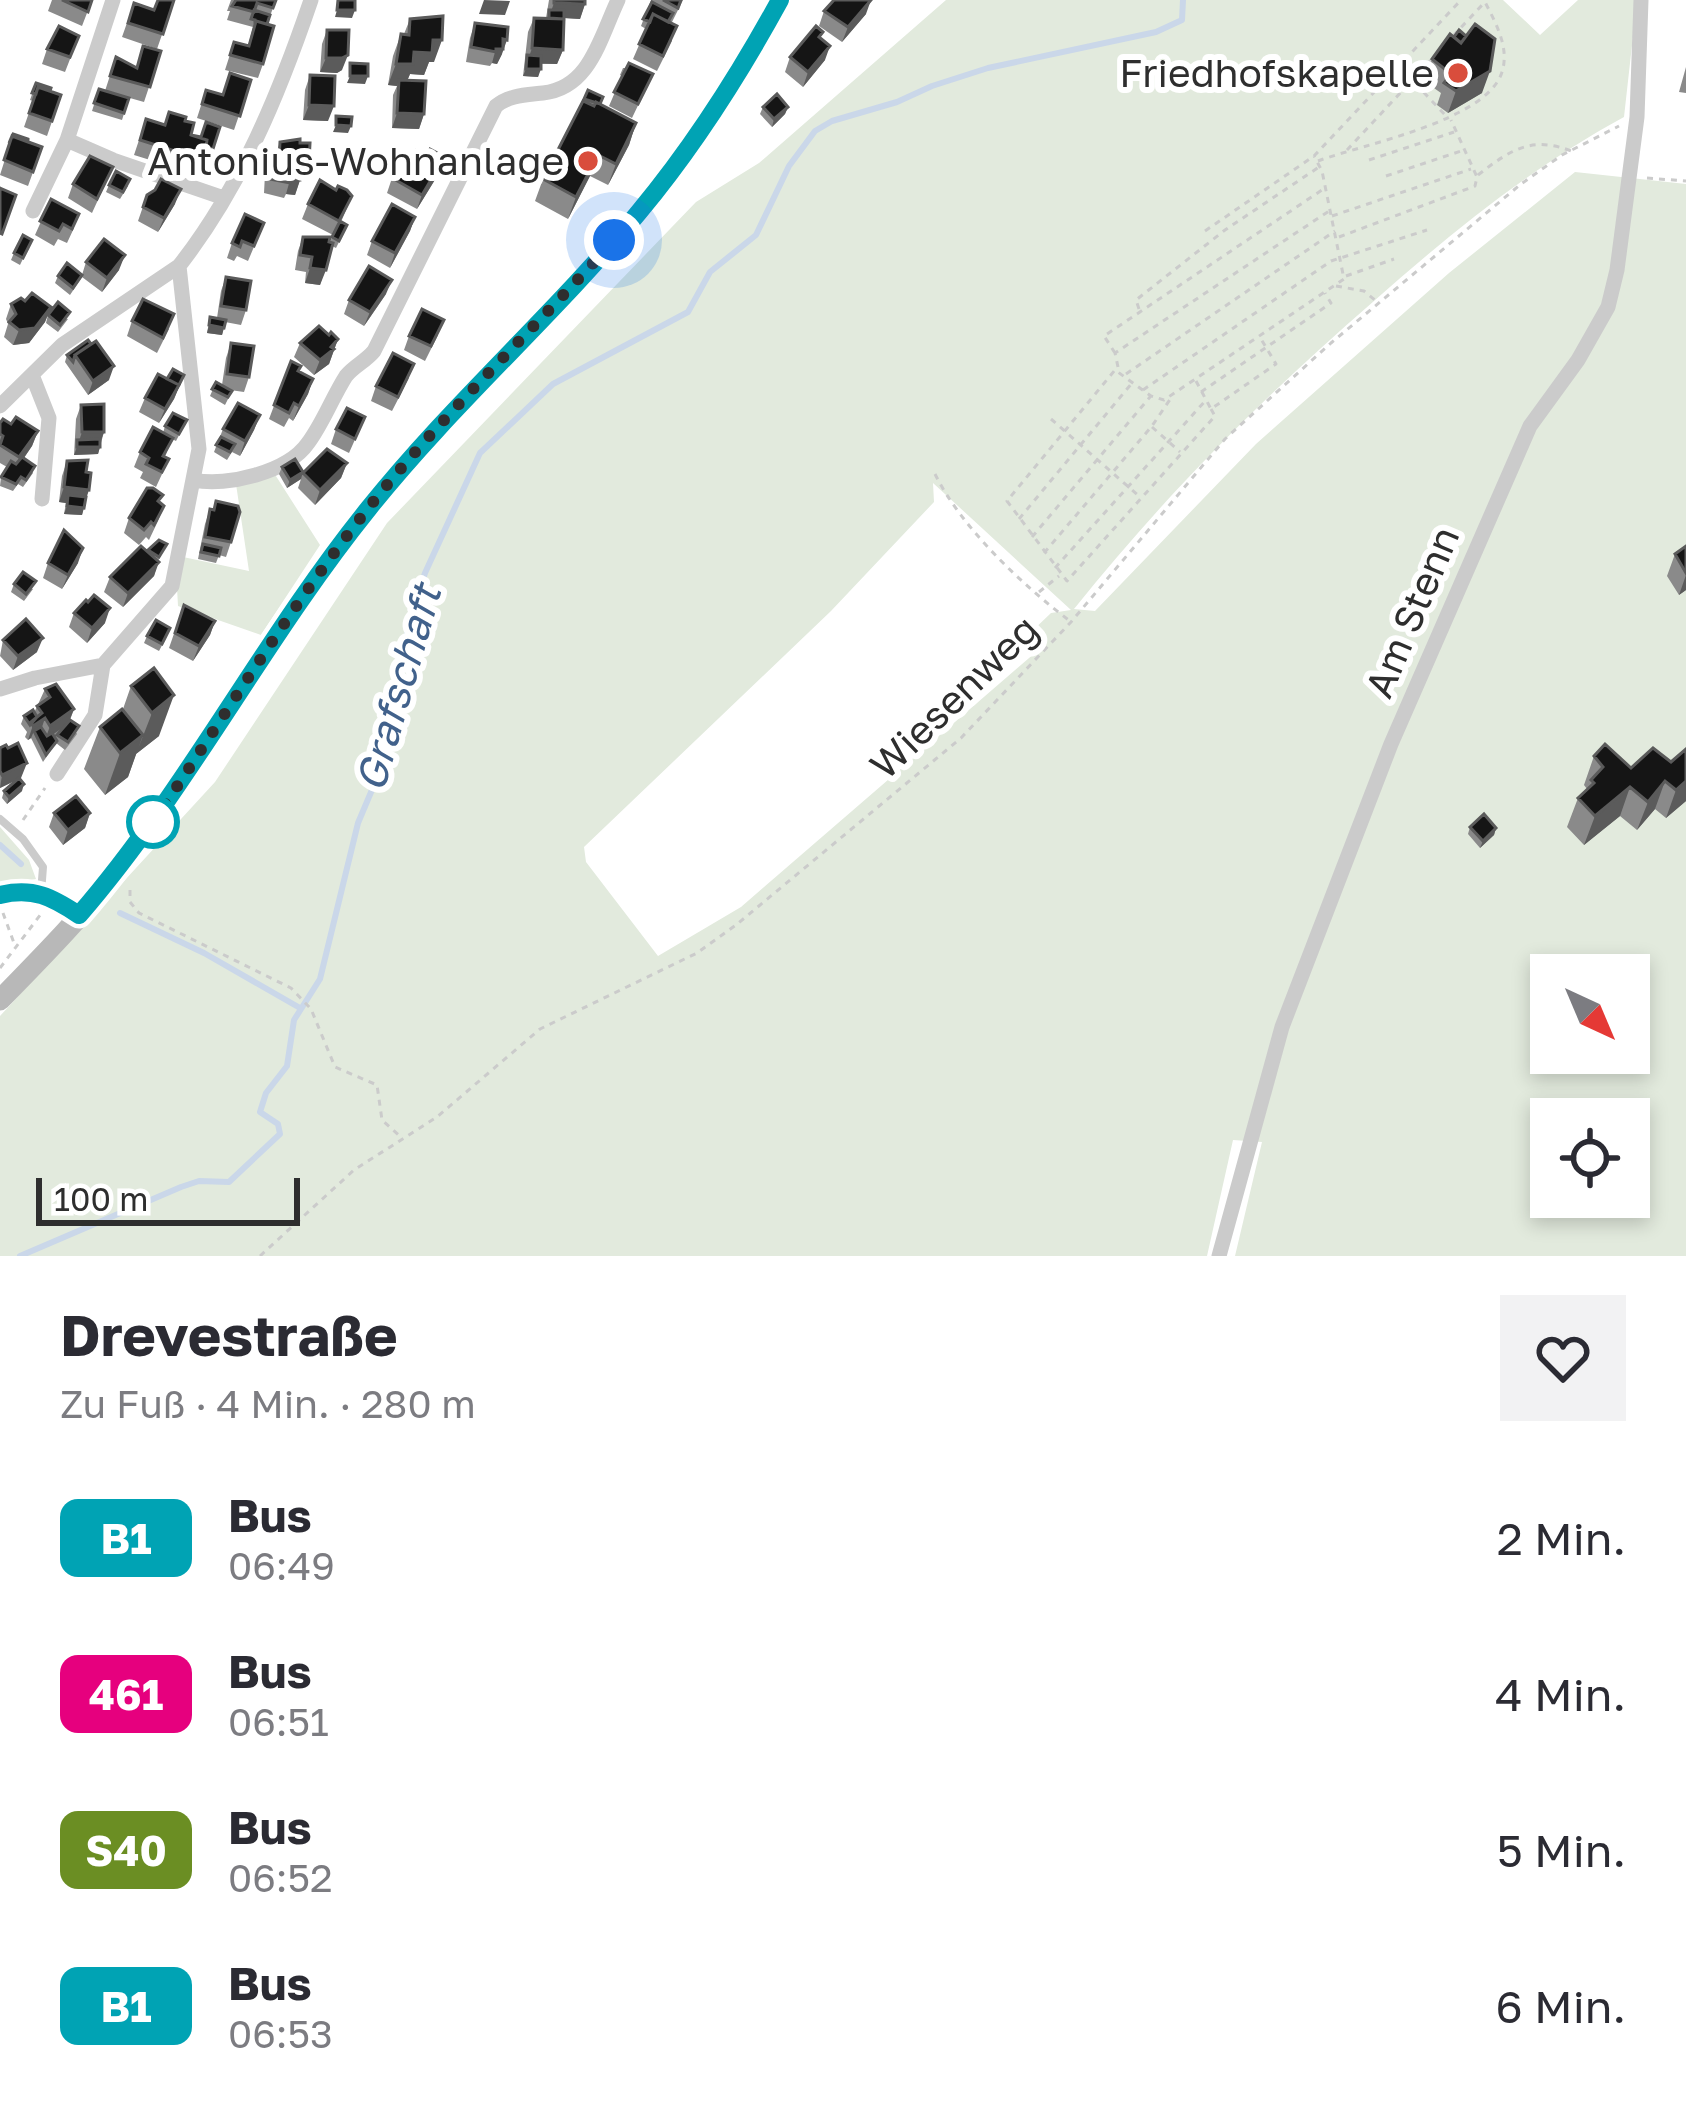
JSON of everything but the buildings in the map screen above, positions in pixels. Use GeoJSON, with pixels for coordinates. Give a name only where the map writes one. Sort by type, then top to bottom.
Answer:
{"type":"FeatureCollection","features":[{"type":"Feature","properties":{"kind":"street"},"geometry":{"type":"LineString","coordinates":[[33,211],[68,140],[113,0]]}},
{"type":"Feature","properties":{"kind":"street"},"geometry":{"type":"LineString","coordinates":[[0,406],[62,345],[178,266],[224,198],[282,86],[311,0]]}},
{"type":"Feature","properties":{"kind":"street"},"geometry":{"type":"LineString","coordinates":[[194,480],[214,483],[254,474],[305,448],[346,377],[374,351],[496,106],[506,98],[563,91],[576,82],[618,0]]}},
{"type":"Feature","properties":{"kind":"street"},"geometry":{"type":"LineString","coordinates":[[0,1000],[127,859],[338,547],[422,443],[638,214],[702,131],[780,0]]}},
{"type":"Feature","properties":{"kind":"street","name":"Am Stenn"},"geometry":{"type":"LineString","coordinates":[[1219,1256],[1282,1027],[1391,744],[1530,426],[1578,360],[1608,307],[1637,117],[1641,0]]}},
{"type":"Feature","properties":{"kind":"street"},"geometry":{"type":"LineString","coordinates":[[68,140],[224,198]]}},
{"type":"Feature","properties":{"kind":"street"},"geometry":{"type":"LineString","coordinates":[[57,774],[95,715],[103,665],[172,586],[199,437],[178,266]]}},
{"type":"Feature","properties":{"kind":"street"},"geometry":{"type":"LineString","coordinates":[[32,375],[49,418],[42,499]]}},
{"type":"Feature","properties":{"kind":"street"},"geometry":{"type":"LineString","coordinates":[[0,689],[103,665]]}},
{"type":"Feature","properties":{"kind":"street"},"geometry":{"type":"LineString","coordinates":[[0,896],[18,891],[47,896],[79,915]]}},
{"type":"Feature","properties":{"kind":"lane"},"geometry":{"type":"LineString","coordinates":[[0,819],[43,867],[47,896]]}},
{"type":"Feature","properties":{"kind":"path"},"geometry":{"type":"LineString","coordinates":[[1204,231],[1314,155],[1461,0]]}},
{"type":"Feature","properties":{"kind":"path"},"geometry":{"type":"LineString","coordinates":[[1141,311],[1136,301],[1167,273],[1320,164],[1478,102],[1503,71],[1503,40],[1485,1],[1346,151]]}},
{"type":"Feature","properties":{"kind":"path"},"geometry":{"type":"LineString","coordinates":[[1399,66],[1448,117],[1477,176]]}},
{"type":"Feature","properties":{"kind":"path","name":"Wiesenweg"},"geometry":{"type":"LineString","coordinates":[[260,1256],[354,1170],[437,1117],[540,1029],[697,953],[736,925],[961,738],[1071,622],[1216,449],[1378,303],[1521,184],[1637,117]]}},
{"type":"Feature","properties":{"kind":"path"},"geometry":{"type":"LineString","coordinates":[[1369,160],[1455,131]]}},
{"type":"Feature","properties":{"kind":"path"},"geometry":{"type":"LineString","coordinates":[[1125,375],[1336,234],[1473,187],[1477,176],[1526,144],[1571,151]]}},
{"type":"Feature","properties":{"kind":"path"},"geometry":{"type":"LineString","coordinates":[[1386,176],[1464,150]]}},
{"type":"Feature","properties":{"kind":"path"},"geometry":{"type":"LineString","coordinates":[[1314,155],[1345,277]]}},
{"type":"Feature","properties":{"kind":"path"},"geometry":{"type":"LineString","coordinates":[[1115,353],[1331,213],[1472,168]]}},
{"type":"Feature","properties":{"kind":"path"},"geometry":{"type":"LineString","coordinates":[[1628,176],[1686,182]]}},
{"type":"Feature","properties":{"kind":"path"},"geometry":{"type":"LineString","coordinates":[[1195,380],[1215,416],[1067,581],[1007,501],[1117,370],[1119,360],[1104,336],[1326,188]]}},
{"type":"Feature","properties":{"kind":"path"},"geometry":{"type":"LineString","coordinates":[[1143,390],[1341,257],[1426,230]]}},
{"type":"Feature","properties":{"kind":"path"},"geometry":{"type":"LineString","coordinates":[[1117,370],[1160,401],[1345,277],[1394,259]]}},
{"type":"Feature","properties":{"kind":"path"},"geometry":{"type":"LineString","coordinates":[[1335,285],[1364,291],[1378,303]]}},
{"type":"Feature","properties":{"kind":"path"},"geometry":{"type":"LineString","coordinates":[[1202,392],[1331,303],[1324,291]]}},
{"type":"Feature","properties":{"kind":"path"},"geometry":{"type":"LineString","coordinates":[[1211,409],[1276,364],[1259,337]]}},
{"type":"Feature","properties":{"kind":"path"},"geometry":{"type":"LineString","coordinates":[[1018,520],[1133,382]]}},
{"type":"Feature","properties":{"kind":"path"},"geometry":{"type":"LineString","coordinates":[[1044,554],[1152,427],[1174,393]]}},
{"type":"Feature","properties":{"kind":"path"},"geometry":{"type":"LineString","coordinates":[[1031,537],[1151,396]]}},
{"type":"Feature","properties":{"kind":"path"},"geometry":{"type":"LineString","coordinates":[[1055,568],[1206,400]]}},
{"type":"Feature","properties":{"kind":"path"},"geometry":{"type":"LineString","coordinates":[[1051,419],[1142,498]]}},
{"type":"Feature","properties":{"kind":"path"},"geometry":{"type":"LineString","coordinates":[[1152,427],[1182,454]]}},
{"type":"Feature","properties":{"kind":"path"},"geometry":{"type":"LineString","coordinates":[[935,474],[949,502],[1037,594],[1071,622]]}},
{"type":"Feature","properties":{"kind":"path"},"geometry":{"type":"LineString","coordinates":[[1037,594],[1061,575]]}},
{"type":"Feature","properties":{"kind":"path"},"geometry":{"type":"LineString","coordinates":[[16,832],[57,774]]}},
{"type":"Feature","properties":{"kind":"path"},"geometry":{"type":"LineString","coordinates":[[127,859],[130,902],[135,910],[297,993],[311,1009],[335,1066],[377,1085],[382,1120],[403,1139]]}},
{"type":"Feature","properties":{"kind":"path"},"geometry":{"type":"LineString","coordinates":[[0,968],[47,896]]}},
{"type":"Feature","properties":{"kind":"path"},"geometry":{"type":"LineString","coordinates":[[0,906],[15,946]]}},
{"type":"Feature","properties":{"kind":"path"},"geometry":{"type":"LineString","coordinates":[[0,932],[7,923]]}},
{"type":"Feature","properties":{"kind":"shaded area"},"geometry":{"type":"Polygon","coordinates":[[[946,0],[1503,0],[1540,35],[1578,0],[1637,0],[1624,117],[1494,202],[1332,338],[1181,486],[1074,609],[1095,611],[1256,444],[1449,273],[1575,172],[1686,184],[1686,1256],[1235,1256],[1262,1142],[1233,1140],[1207,1256],[0,1256],[0,1016],[215,782],[387,523],[696,202],[759,163],[946,0]],[[933,483],[934,502],[831,611],[584,847],[586,862],[658,956],[741,907],[1036,652],[1028,635],[1051,613],[1071,610],[933,483]]]}},
{"type":"Feature","properties":{"kind":"shaded area"},"geometry":{"type":"Polygon","coordinates":[[[274,473],[320,545],[261,635],[178,606],[183,557],[249,571],[236,484],[274,473]]]}},
{"type":"Feature","properties":{"kind":"shaded area"},"geometry":{"type":"Polygon","coordinates":[[[0,827],[29,860],[36,879],[0,886],[0,827]]]}},
{"type":"Feature","properties":{"kind":"waterway","name":"Grafschaft"},"geometry":{"type":"LineString","coordinates":[[20,1256],[181,1187],[199,1181],[229,1182],[280,1134],[278,1124],[260,1112],[266,1093],[287,1066],[294,1020],[320,979],[358,823],[385,759],[409,622],[425,573],[480,453],[553,384],[688,312],[710,272],[756,235],[789,166],[815,131],[988,68],[1156,32],[1182,20],[1183,0]]}},
{"type":"Feature","properties":{"kind":"waterway"},"geometry":{"type":"LineString","coordinates":[[0,845],[21,864]]}},
{"type":"Feature","properties":{"kind":"waterway"},"geometry":{"type":"LineString","coordinates":[[120,913],[204,953],[300,1008]]}},
{"type":"Feature","properties":{"kind":"bus line","name":"B1"},"geometry":{"type":"LineString","coordinates":[[0,895],[41,893],[79,915],[127,859],[294,608],[368,509],[422,443],[591,266],[677,165],[725,95],[780,0]]}},
{"type":"Feature","properties":{"kind":"place","name":"Friedhofskapelle"},"geometry":{"type":"Point","coordinates":[1458,73]}},
{"type":"Feature","properties":{"kind":"place","name":"Antonius-Wohnanlage"},"geometry":{"type":"Point","coordinates":[588,161]}},
{"type":"Feature","properties":{"kind":"route"},"geometry":{"type":"LineString","coordinates":[[153,822],[294,608],[368,509],[422,443],[614,240]]}}]}
